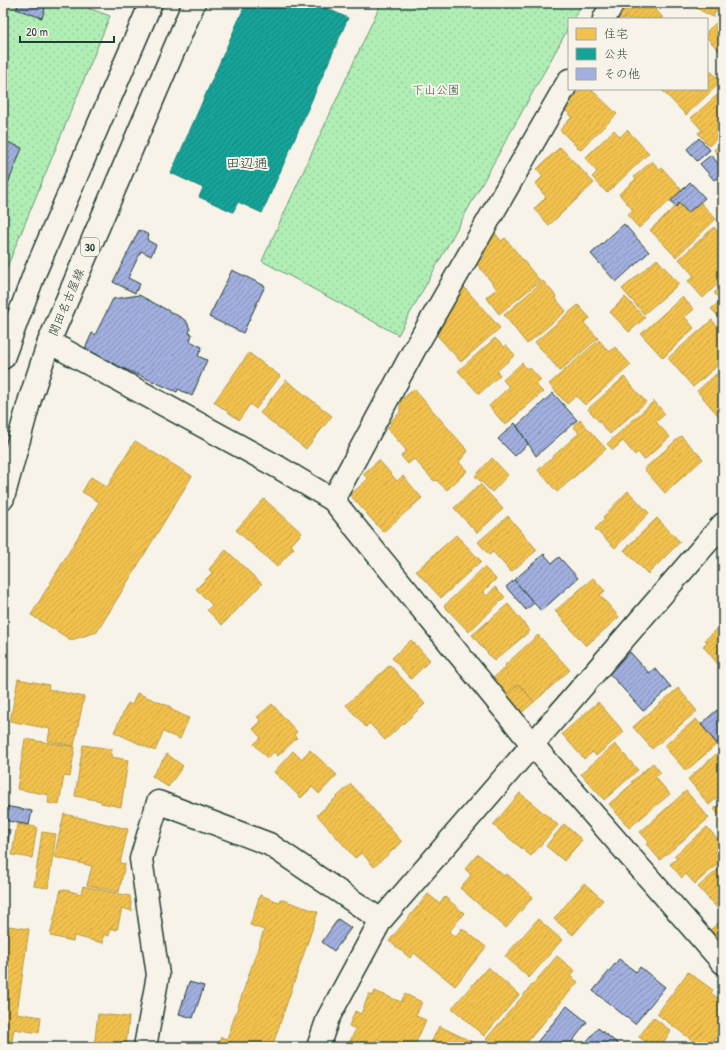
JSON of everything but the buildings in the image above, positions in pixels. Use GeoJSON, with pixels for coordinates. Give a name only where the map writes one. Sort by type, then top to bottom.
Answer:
{"type":"FeatureCollection","features":[{"type":"Feature","properties":{"kind":"street"},"geometry":{"type":"LineString","coordinates":[[3,358],[35,272],[151,3]]}},
{"type":"Feature","properties":{"kind":"street","name":"関田名古屋線"},"geometry":{"type":"LineString","coordinates":[[3,498],[30,399],[49,342],[194,3]]}},
{"type":"Feature","properties":{"kind":"street"},"geometry":{"type":"LineString","coordinates":[[605,18],[613,3]]}},
{"type":"Feature","properties":{"kind":"street"},"geometry":{"type":"LineString","coordinates":[[333,500],[414,350],[568,82]]}},
{"type":"Feature","properties":{"kind":"street"},"geometry":{"type":"LineString","coordinates":[[49,342],[278,467],[333,500],[532,744],[723,963]]}},
{"type":"Feature","properties":{"kind":"street"},"geometry":{"type":"LineString","coordinates":[[318,1047],[328,1018],[381,920],[723,524]]}},
{"type":"Feature","properties":{"kind":"street"},"geometry":{"type":"LineString","coordinates":[[145,1047],[158,975],[141,859],[158,802],[269,844],[381,920]]}},
{"type":"Feature","properties":{"kind":"green space"},"geometry":{"type":"Polygon","coordinates":[[[3,3],[75,3],[110,16],[3,277],[3,3]]]}},
{"type":"Feature","properties":{"kind":"green space","name":"下山公園"},"geometry":{"type":"Polygon","coordinates":[[[381,3],[582,3],[574,18],[568,18],[568,29],[398,335],[262,261],[381,3]]]}},
{"type":"Feature","properties":{"kind":"district","name":"田辺通"},"geometry":{"type":"Point","coordinates":[247,162]}}]}
